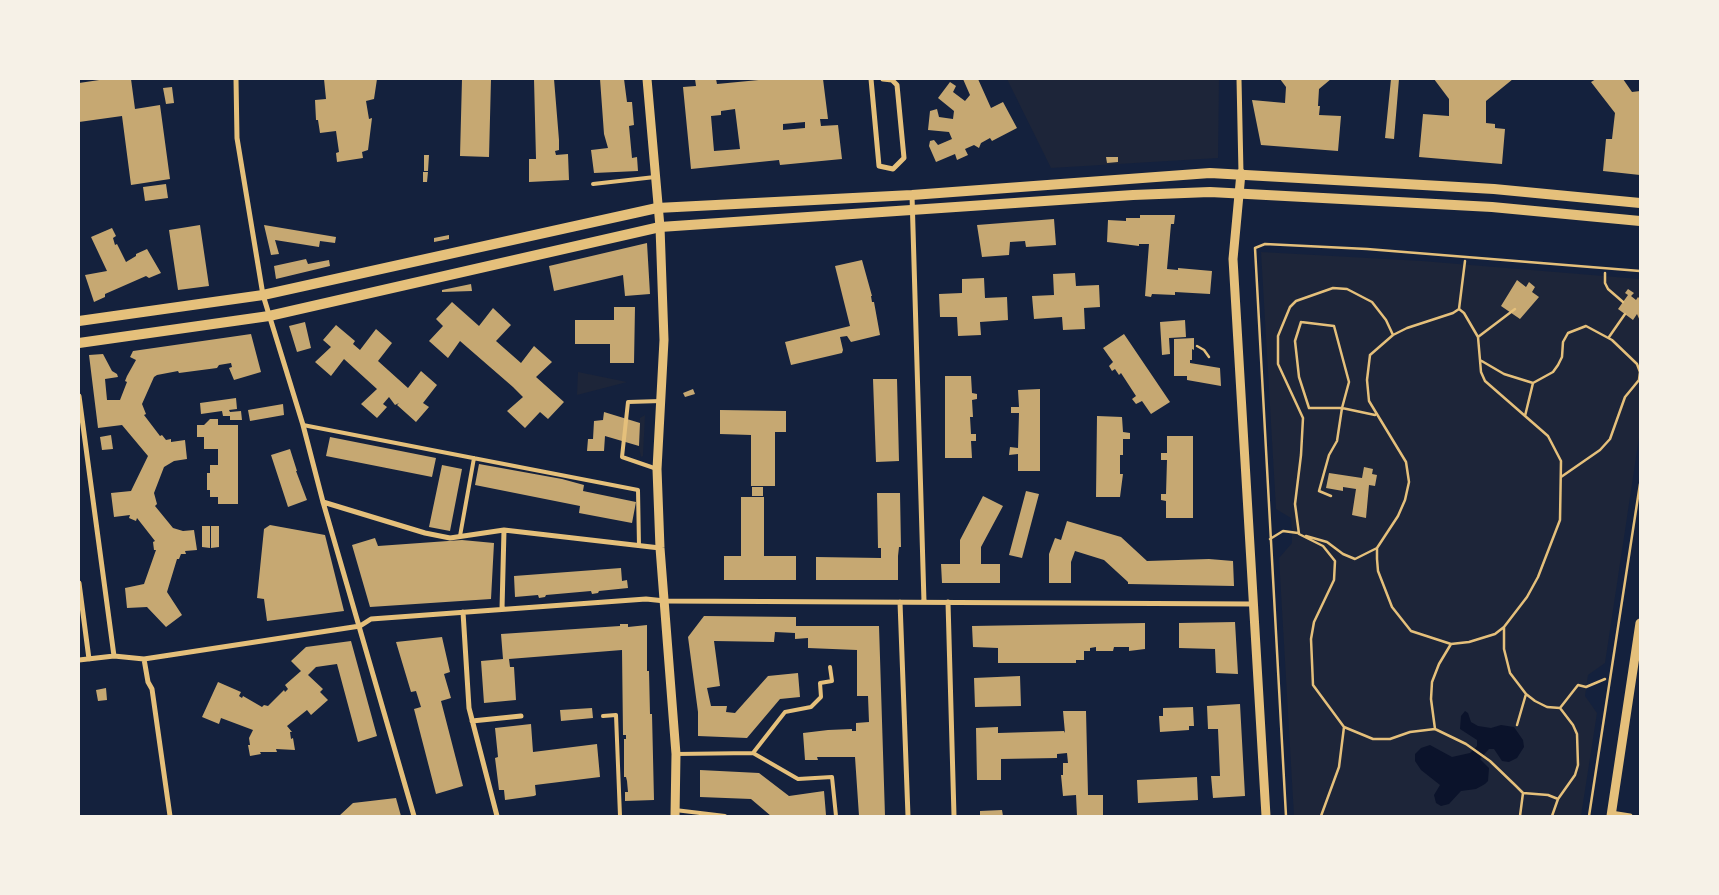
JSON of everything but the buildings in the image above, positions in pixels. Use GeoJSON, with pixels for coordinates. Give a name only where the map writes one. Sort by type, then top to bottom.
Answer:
{"type":"FeatureCollection","features":[{"type":"Feature","properties":{"kind":"main road"},"geometry":{"type":"LineString","coordinates":[[79,321],[264,295],[657,208],[912,195],[1200,174],[1241,173],[1494,189],[1640,203]]}},
{"type":"Feature","properties":{"kind":"main road"},"geometry":{"type":"LineString","coordinates":[[79,343],[269,316],[660,227],[1133,195],[1239,193],[1492,207],[1640,221]]}},
{"type":"Feature","properties":{"kind":"street"},"geometry":{"type":"LineString","coordinates":[[236,79],[237,138],[269,316],[303,425],[323,502],[414,816]]}},
{"type":"Feature","properties":{"kind":"street"},"geometry":{"type":"LineString","coordinates":[[647,79],[660,227],[664,340],[657,469],[660,548],[666,601],[676,754],[675,813]]}},
{"type":"Feature","properties":{"kind":"street"},"geometry":{"type":"LineString","coordinates":[[878,79],[871,79],[879,166],[893,169],[904,158],[897,85],[892,80],[883,79]]}},
{"type":"Feature","properties":{"kind":"street"},"geometry":{"type":"LineString","coordinates":[[1239,79],[1241,173],[1233,259],[1266,816]]}},
{"type":"Feature","properties":{"kind":"street"},"geometry":{"type":"LineString","coordinates":[[912,195],[924,602]]}},
{"type":"Feature","properties":{"kind":"street"},"geometry":{"type":"LineString","coordinates":[[79,396],[114,656]]}},
{"type":"Feature","properties":{"kind":"street"},"geometry":{"type":"LineString","coordinates":[[323,502],[425,533],[450,538],[504,530],[660,548]]}},
{"type":"Feature","properties":{"kind":"street"},"geometry":{"type":"LineString","coordinates":[[502,609],[504,530]]}},
{"type":"Feature","properties":{"kind":"street"},"geometry":{"type":"LineString","coordinates":[[79,583],[89,659]]}},
{"type":"Feature","properties":{"kind":"street"},"geometry":{"type":"LineString","coordinates":[[79,660],[114,656],[144,659],[360,626],[371,619],[646,599],[666,601],[1252,604]]}},
{"type":"Feature","properties":{"kind":"street"},"geometry":{"type":"LineString","coordinates":[[900,602],[908,816]]}},
{"type":"Feature","properties":{"kind":"street"},"geometry":{"type":"LineString","coordinates":[[948,602],[954,816]]}},
{"type":"Feature","properties":{"kind":"street"},"geometry":{"type":"LineString","coordinates":[[463,612],[469,708],[496,816]]}},
{"type":"Feature","properties":{"kind":"street"},"geometry":{"type":"LineString","coordinates":[[1630,816],[1611,814],[1640,624]]}},
{"type":"Feature","properties":{"kind":"street"},"geometry":{"type":"LineString","coordinates":[[144,659],[148,682],[152,689],[170,816]]}},
{"type":"Feature","properties":{"kind":"street"},"geometry":{"type":"LineString","coordinates":[[472,721],[522,716]]}},
{"type":"Feature","properties":{"kind":"lane"},"geometry":{"type":"LineString","coordinates":[[593,184],[655,177]]}},
{"type":"Feature","properties":{"kind":"lane"},"geometry":{"type":"LineString","coordinates":[[657,469],[622,457],[628,402],[661,401]]}},
{"type":"Feature","properties":{"kind":"lane"},"geometry":{"type":"LineString","coordinates":[[303,425],[638,490],[639,546]]}},
{"type":"Feature","properties":{"kind":"lane"},"geometry":{"type":"LineString","coordinates":[[460,536],[474,458]]}},
{"type":"Feature","properties":{"kind":"lane"},"geometry":{"type":"LineString","coordinates":[[753,754],[785,712],[811,707],[821,697],[820,683],[832,681],[830,667]]}},
{"type":"Feature","properties":{"kind":"lane"},"geometry":{"type":"LineString","coordinates":[[603,716],[616,715],[620,816]]}},
{"type":"Feature","properties":{"kind":"lane"},"geometry":{"type":"LineString","coordinates":[[676,754],[753,754],[798,779],[832,777],[836,816]]}},
{"type":"Feature","properties":{"kind":"lane"},"geometry":{"type":"LineString","coordinates":[[675,813],[725,816]]}},
{"type":"Feature","properties":{"kind":"path"},"geometry":{"type":"LineString","coordinates":[[1286,816],[1254,252],[1258,245],[1470,256],[1640,271]]}},
{"type":"Feature","properties":{"kind":"path"},"geometry":{"type":"LineString","coordinates":[[1270,539],[1283,531],[1299,534],[1328,542],[1343,554],[1355,560],[1378,548],[1398,516],[1410,482],[1406,462],[1369,401],[1367,380],[1370,355],[1393,335],[1407,328],[1453,313],[1459,308],[1465,261]]}},
{"type":"Feature","properties":{"kind":"path"},"geometry":{"type":"LineString","coordinates":[[1605,273],[1605,283],[1608,289],[1623,302]]}},
{"type":"Feature","properties":{"kind":"path"},"geometry":{"type":"LineString","coordinates":[[1299,534],[1295,504],[1301,455],[1302,418],[1278,364],[1278,336],[1290,307],[1296,301],[1334,288],[1347,289],[1372,302],[1386,320],[1393,335]]}},
{"type":"Feature","properties":{"kind":"path"},"geometry":{"type":"LineString","coordinates":[[1378,548],[1378,571],[1392,607],[1411,631],[1451,644],[1477,640],[1495,634],[1504,627],[1527,597],[1550,548],[1560,520],[1561,460],[1555,447],[1548,436],[1485,381],[1481,372],[1478,337],[1459,308]]}},
{"type":"Feature","properties":{"kind":"path"},"geometry":{"type":"LineString","coordinates":[[1478,337],[1515,309]]}},
{"type":"Feature","properties":{"kind":"path"},"geometry":{"type":"LineString","coordinates":[[1609,337],[1625,314]]}},
{"type":"Feature","properties":{"kind":"path"},"geometry":{"type":"LineString","coordinates":[[1331,496],[1319,491],[1329,456],[1337,441],[1342,408],[1349,382],[1334,326],[1301,322],[1295,341],[1299,377],[1309,408],[1342,408],[1376,415]]}},
{"type":"Feature","properties":{"kind":"path"},"geometry":{"type":"LineString","coordinates":[[1480,360],[1504,374],[1533,382],[1553,372],[1562,357],[1563,342],[1568,333],[1586,326],[1609,337],[1637,364],[1639,380],[1625,397],[1610,439],[1600,450],[1574,466],[1561,478]]}},
{"type":"Feature","properties":{"kind":"path"},"geometry":{"type":"LineString","coordinates":[[1197,346],[1204,350],[1209,357]]}},
{"type":"Feature","properties":{"kind":"path"},"geometry":{"type":"LineString","coordinates":[[1525,416],[1533,382]]}},
{"type":"Feature","properties":{"kind":"path"},"geometry":{"type":"LineString","coordinates":[[1589,816],[1640,484]]}},
{"type":"Feature","properties":{"kind":"path"},"geometry":{"type":"LineString","coordinates":[[1299,534],[1323,546],[1334,561],[1334,580],[1314,622],[1310,654],[1312,685],[1344,727],[1373,739],[1382,740],[1415,731],[1435,729],[1466,744],[1490,761],[1523,793],[1548,795],[1558,799]]}},
{"type":"Feature","properties":{"kind":"path"},"geometry":{"type":"LineString","coordinates":[[1504,627],[1504,649],[1510,673],[1526,694],[1547,707],[1560,708],[1573,725],[1577,734],[1579,756],[1574,775],[1558,799],[1552,816]]}},
{"type":"Feature","properties":{"kind":"path"},"geometry":{"type":"LineString","coordinates":[[1435,729],[1431,699],[1432,682],[1439,664],[1451,644]]}},
{"type":"Feature","properties":{"kind":"path"},"geometry":{"type":"LineString","coordinates":[[1560,708],[1578,685],[1586,687],[1605,679]]}},
{"type":"Feature","properties":{"kind":"path"},"geometry":{"type":"LineString","coordinates":[[1517,725],[1526,694]]}},
{"type":"Feature","properties":{"kind":"path"},"geometry":{"type":"LineString","coordinates":[[1321,816],[1339,768],[1344,727]]}},
{"type":"Feature","properties":{"kind":"path"},"geometry":{"type":"LineString","coordinates":[[1520,816],[1523,793]]}},
{"type":"Feature","properties":{"kind":"shaded area"},"geometry":{"type":"Polygon","coordinates":[[[1007,79],[1219,79],[1218,158],[1051,168],[1007,79]]]}},
{"type":"Feature","properties":{"kind":"shaded area"},"geometry":{"type":"Polygon","coordinates":[[[1261,252],[1422,261],[1640,279],[1640,431],[1605,663],[1588,675],[1585,696],[1597,713],[1581,816],[1294,816],[1279,558],[1292,543],[1292,532],[1291,518],[1276,509],[1261,252]]]}},
{"type":"Feature","properties":{"kind":"shaded area"},"geometry":{"type":"Polygon","coordinates":[[[578,372],[627,382],[577,395],[578,372]]]}},
{"type":"Feature","properties":{"kind":"shaded area"},"geometry":{"type":"Polygon","coordinates":[[[645,415],[643,456],[641,457],[639,448],[640,418],[645,415]]]}},
{"type":"Feature","properties":{"kind":"shaded area"},"geometry":{"type":"Polygon","coordinates":[[[1465,711],[1468,713],[1471,722],[1478,726],[1491,728],[1501,725],[1514,727],[1523,740],[1524,747],[1517,758],[1509,762],[1502,761],[1494,749],[1489,749],[1480,759],[1489,768],[1488,781],[1476,789],[1461,791],[1449,804],[1441,806],[1436,803],[1434,795],[1440,785],[1421,770],[1415,761],[1415,754],[1421,748],[1430,745],[1452,757],[1470,753],[1477,746],[1477,740],[1460,729],[1461,716],[1465,711]]]}}]}
